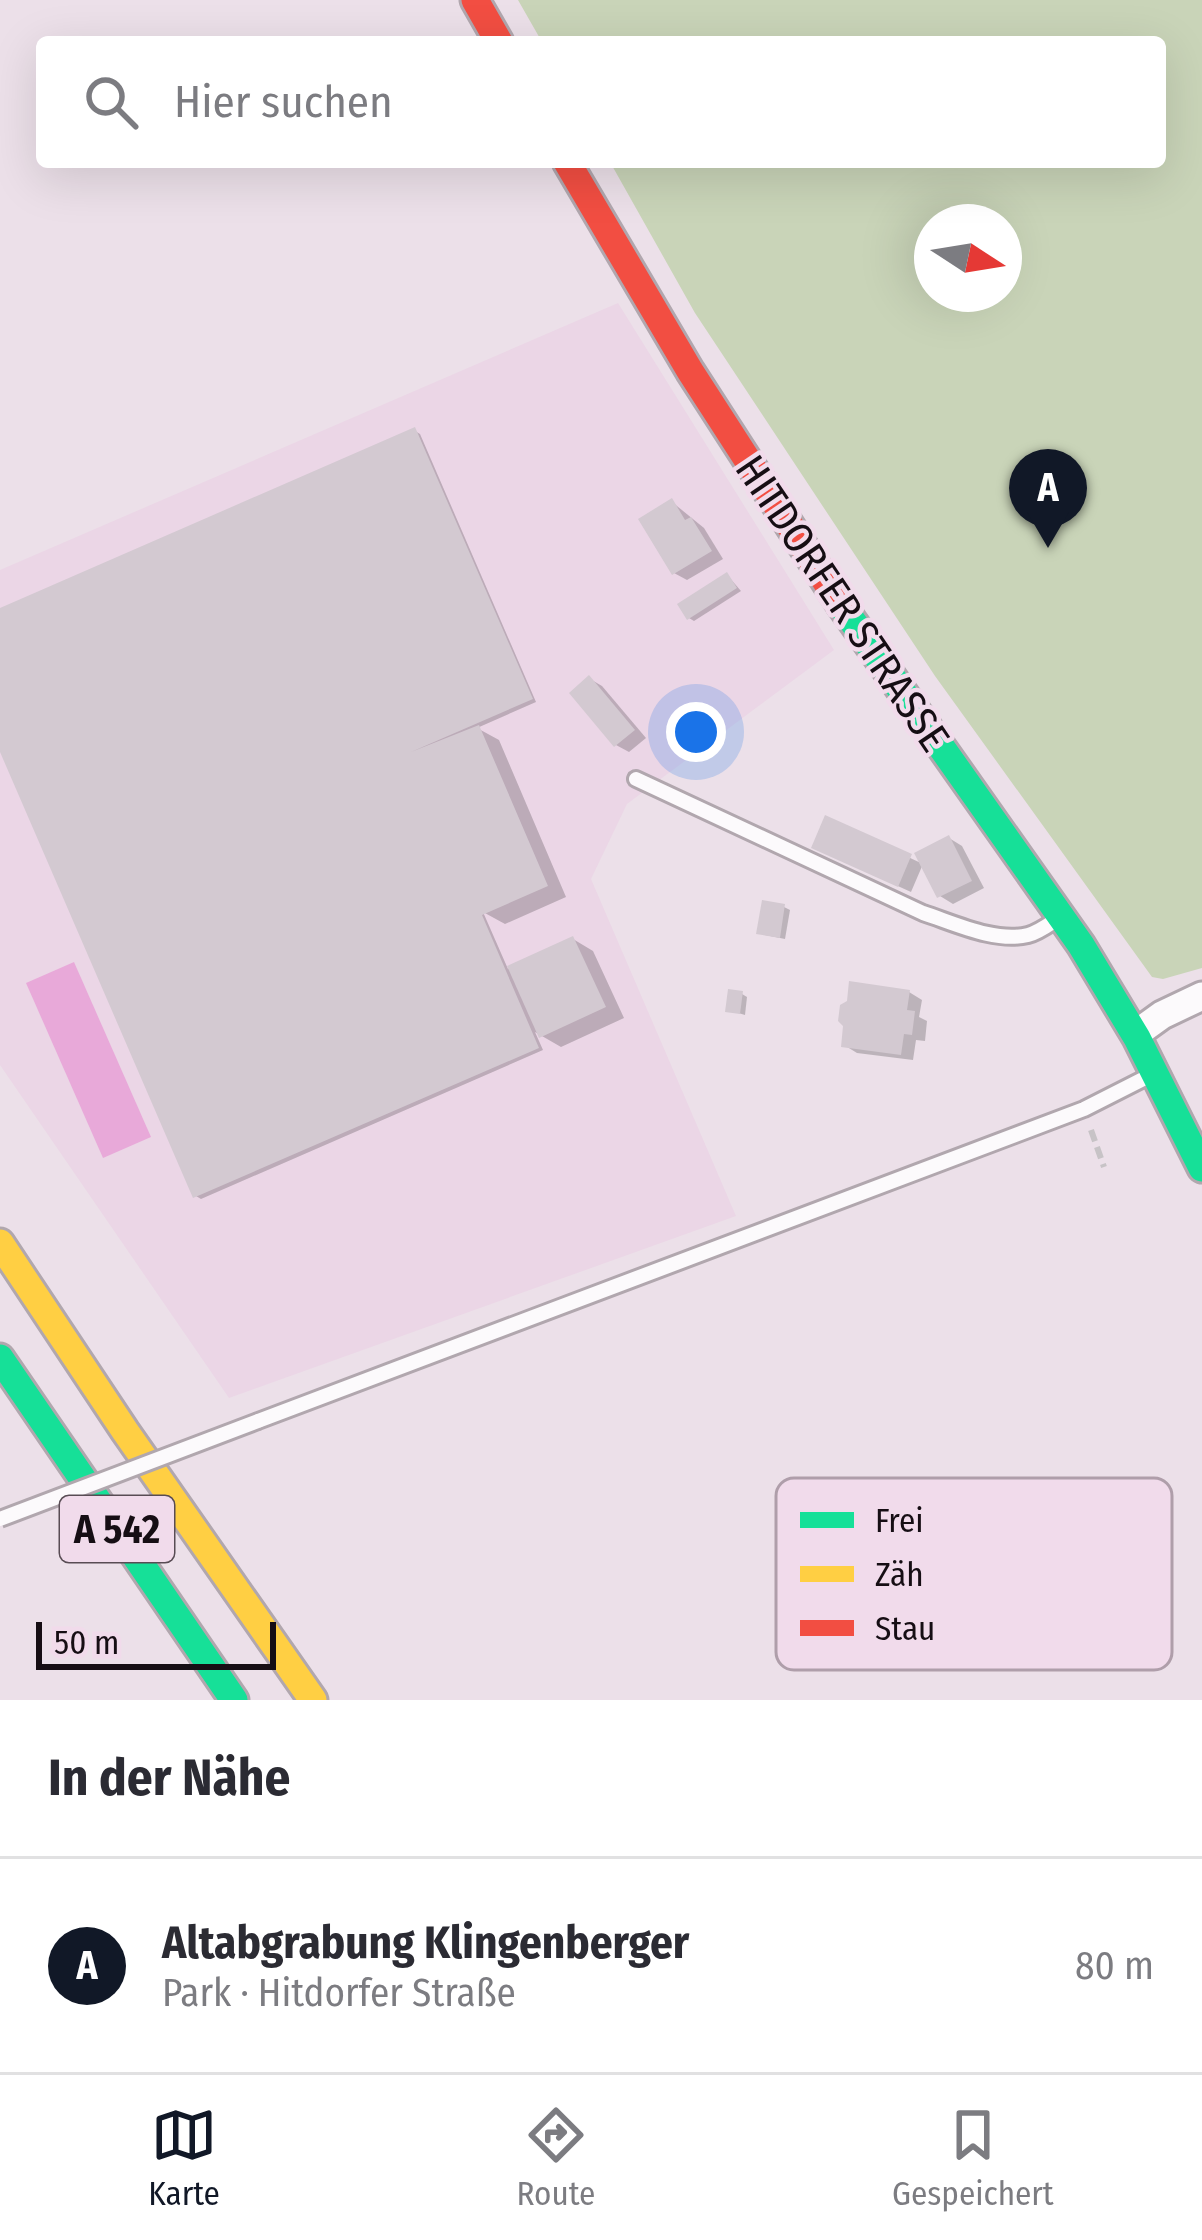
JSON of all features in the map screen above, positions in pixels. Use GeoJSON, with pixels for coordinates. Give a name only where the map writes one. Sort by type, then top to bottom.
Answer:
{"type":"FeatureCollection","features":[{"type":"Feature","properties":{"kind":"main road"},"geometry":{"type":"LineString","coordinates":[[475,0],[496,36]]}},
{"type":"Feature","properties":{"kind":"main road","name":"HITDORFER STRASSE"},"geometry":{"type":"LineString","coordinates":[[570,168],[666,336],[822,580],[1062,916],[1137,1033],[1202,1168]]}},
{"type":"Feature","properties":{"kind":"main road","name":"A 542"},"geometry":{"type":"LineString","coordinates":[[0,1243],[313,1700]]}},
{"type":"Feature","properties":{"kind":"main road","name":"A 542"},"geometry":{"type":"LineString","coordinates":[[0,1358],[234,1700]]}},
{"type":"Feature","properties":{"kind":"street"},"geometry":{"type":"LineString","coordinates":[[1137,1033],[1202,996]]}},
{"type":"Feature","properties":{"kind":"lane"},"geometry":{"type":"LineString","coordinates":[[636,778],[939,918],[1010,936],[1031,935],[1062,916]]}},
{"type":"Feature","properties":{"kind":"lane"},"geometry":{"type":"LineString","coordinates":[[0,1519],[1084,1109],[1157,1071]]}},
{"type":"Feature","properties":{"kind":"path"},"geometry":{"type":"LineString","coordinates":[[1084,1109],[1104,1167]]}},
{"type":"Feature","properties":{"kind":"shaded area"},"geometry":{"type":"Polygon","coordinates":[[[618,303],[834,650],[627,804],[591,879],[736,1216],[229,1398],[0,1065],[0,570],[618,303]]]}},
{"type":"Feature","properties":{"kind":"shaded area"},"geometry":{"type":"Polygon","coordinates":[[[74,962],[151,1137],[103,1158],[26,983],[74,962]]]}},
{"type":"Feature","properties":{"kind":"green space"},"geometry":{"type":"Polygon","coordinates":[[[518,0],[1202,0],[1202,968],[1163,979],[1152,977],[935,676],[695,313],[613,168],[1166,168],[1166,36],[539,36],[518,0]]]}},
{"type":"Feature","properties":{"kind":"building"},"geometry":{"type":"Polygon","coordinates":[[[415,427],[533,699],[411,752],[479,725],[548,886],[482,915],[539,1048],[193,1198],[0,752],[0,608],[415,427]]]}},
{"type":"Feature","properties":{"kind":"building"},"geometry":{"type":"Polygon","coordinates":[[[672,498],[685,520],[691,517],[712,551],[672,575],[638,519],[672,498]]]}},
{"type":"Feature","properties":{"kind":"building"},"geometry":{"type":"Polygon","coordinates":[[[727,572],[737,588],[687,620],[677,604],[727,572]]]}},
{"type":"Feature","properties":{"kind":"building"},"geometry":{"type":"Polygon","coordinates":[[[589,675],[635,730],[614,747],[569,693],[589,675]]]}},
{"type":"Feature","properties":{"kind":"building"},"geometry":{"type":"Polygon","coordinates":[[[825,815],[912,854],[898,887],[811,848],[825,815]]]}},
{"type":"Feature","properties":{"kind":"building"},"geometry":{"type":"Polygon","coordinates":[[[949,835],[972,881],[937,898],[914,853],[949,835]]]}},
{"type":"Feature","properties":{"kind":"building"},"geometry":{"type":"Polygon","coordinates":[[[762,900],[785,904],[780,938],[756,934],[762,900]]]}},
{"type":"Feature","properties":{"kind":"building"},"geometry":{"type":"Polygon","coordinates":[[[573,936],[606,1007],[539,1038],[507,966],[573,936]]]}},
{"type":"Feature","properties":{"kind":"building"},"geometry":{"type":"Polygon","coordinates":[[[849,981],[910,990],[907,1010],[915,1011],[912,1035],[904,1034],[901,1055],[841,1047],[843,1026],[838,1021],[849,981]]]}},
{"type":"Feature","properties":{"kind":"building"},"geometry":{"type":"Polygon","coordinates":[[[728,989],[743,991],[740,1014],[725,1012],[728,989]]]}},
{"type":"Feature","properties":{"kind":"traffic: fast"},"geometry":{"type":"LineString","coordinates":[[841,605],[1081,945],[1137,1038],[1202,1168]]}},
{"type":"Feature","properties":{"kind":"traffic: fast"},"geometry":{"type":"LineString","coordinates":[[0,1358],[234,1700]]}},
{"type":"Feature","properties":{"kind":"traffic: slow"},"geometry":{"type":"LineString","coordinates":[[0,1243],[313,1700]]}},
{"type":"Feature","properties":{"kind":"traffic: jam"},"geometry":{"type":"LineString","coordinates":[[475,0],[496,36]]}},
{"type":"Feature","properties":{"kind":"traffic: jam"},"geometry":{"type":"LineString","coordinates":[[571,168],[690,371],[841,605]]}},
{"type":"Feature","properties":{"kind":"place","name":"Altabgrabung Klingenberger"},"geometry":{"type":"Point","coordinates":[1048,548]}}]}
